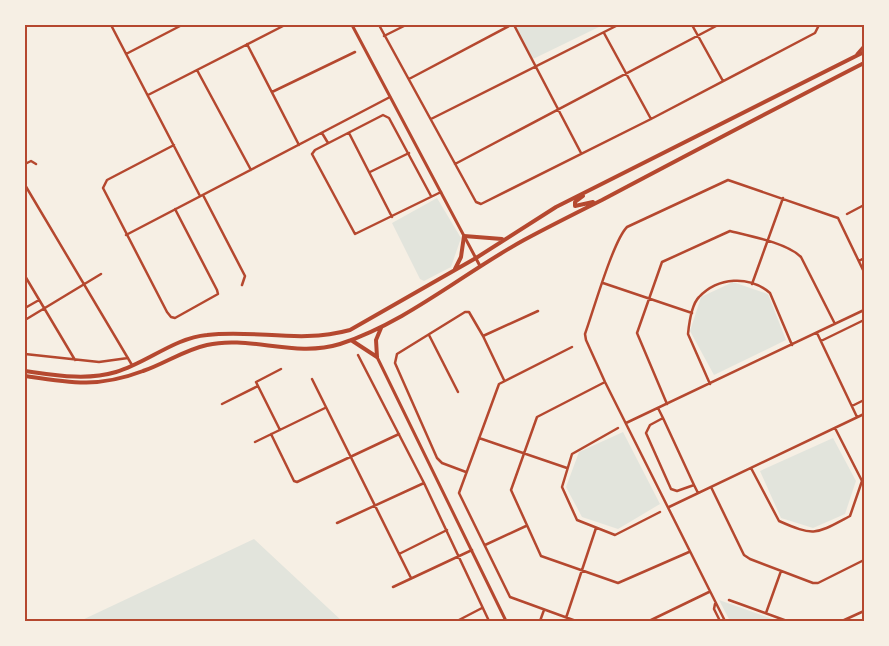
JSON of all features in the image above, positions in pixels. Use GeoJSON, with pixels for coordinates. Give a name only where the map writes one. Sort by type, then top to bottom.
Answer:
{"type":"FeatureCollection","features":[{"type":"Feature","properties":{"kind":"main road"},"geometry":{"type":"LineString","coordinates":[[25,371],[93,376],[117,372],[185,340],[204,335],[229,333],[283,338],[336,334],[350,330],[476,258],[504,238],[556,207],[864,52]]}},
{"type":"Feature","properties":{"kind":"main road"},"geometry":{"type":"LineString","coordinates":[[25,376],[99,384],[144,371],[208,344],[229,342],[281,348],[309,348],[336,345],[351,340],[381,328],[524,240],[732,130],[864,64]]}},
{"type":"Feature","properties":{"kind":"main road"},"geometry":{"type":"LineString","coordinates":[[595,188],[578,199],[575,206],[602,200]]}},
{"type":"Feature","properties":{"kind":"main road"},"geometry":{"type":"LineString","coordinates":[[453,271],[461,257],[464,236],[489,239],[504,238]]}},
{"type":"Feature","properties":{"kind":"main road"},"geometry":{"type":"LineString","coordinates":[[378,358],[376,340],[381,328]]}},
{"type":"Feature","properties":{"kind":"main road"},"geometry":{"type":"LineString","coordinates":[[351,340],[378,358]]}},
{"type":"Feature","properties":{"kind":"street"},"geometry":{"type":"LineString","coordinates":[[111,25],[245,276],[242,285]]}},
{"type":"Feature","properties":{"kind":"street"},"geometry":{"type":"LineString","coordinates":[[126,54],[182,25]]}},
{"type":"Feature","properties":{"kind":"street"},"geometry":{"type":"LineString","coordinates":[[148,95],[285,25]]}},
{"type":"Feature","properties":{"kind":"street"},"geometry":{"type":"LineString","coordinates":[[352,25],[480,266]]}},
{"type":"Feature","properties":{"kind":"street"},"geometry":{"type":"LineString","coordinates":[[379,25],[432,119],[454,164],[476,202],[481,204],[651,119],[815,33],[819,25]]}},
{"type":"Feature","properties":{"kind":"street"},"geometry":{"type":"LineString","coordinates":[[384,36],[406,25]]}},
{"type":"Feature","properties":{"kind":"street"},"geometry":{"type":"LineString","coordinates":[[409,79],[513,25],[581,153]]}},
{"type":"Feature","properties":{"kind":"street"},"geometry":{"type":"LineString","coordinates":[[432,119],[618,25]]}},
{"type":"Feature","properties":{"kind":"street"},"geometry":{"type":"LineString","coordinates":[[692,25],[723,81]]}},
{"type":"Feature","properties":{"kind":"street"},"geometry":{"type":"LineString","coordinates":[[454,164],[718,25]]}},
{"type":"Feature","properties":{"kind":"street"},"geometry":{"type":"LineString","coordinates":[[604,33],[651,119]]}},
{"type":"Feature","properties":{"kind":"street"},"geometry":{"type":"LineString","coordinates":[[247,44],[299,145]]}},
{"type":"Feature","properties":{"kind":"street"},"geometry":{"type":"LineString","coordinates":[[855,56],[864,46]]}},
{"type":"Feature","properties":{"kind":"street"},"geometry":{"type":"LineString","coordinates":[[272,92],[355,52]]}},
{"type":"Feature","properties":{"kind":"street"},"geometry":{"type":"LineString","coordinates":[[197,70],[251,170]]}},
{"type":"Feature","properties":{"kind":"street"},"geometry":{"type":"LineString","coordinates":[[126,235],[390,97]]}},
{"type":"Feature","properties":{"kind":"street"},"geometry":{"type":"LineString","coordinates":[[431,196],[389,118],[383,115],[315,150],[312,157],[353,233],[357,234],[441,192]]}},
{"type":"Feature","properties":{"kind":"street"},"geometry":{"type":"LineString","coordinates":[[322,133],[328,143]]}},
{"type":"Feature","properties":{"kind":"street"},"geometry":{"type":"LineString","coordinates":[[349,133],[392,217]]}},
{"type":"Feature","properties":{"kind":"street"},"geometry":{"type":"LineString","coordinates":[[174,145],[106,180],[103,185],[103,191],[171,317],[179,316],[218,294],[175,209]]}},
{"type":"Feature","properties":{"kind":"street"},"geometry":{"type":"LineString","coordinates":[[369,173],[408,153]]}},
{"type":"Feature","properties":{"kind":"street"},"geometry":{"type":"LineString","coordinates":[[25,164],[31,161],[36,164]]}},
{"type":"Feature","properties":{"kind":"street"},"geometry":{"type":"LineString","coordinates":[[725,621],[605,382],[586,334],[623,232],[628,227],[723,181],[736,182],[838,218],[864,272]]}},
{"type":"Feature","properties":{"kind":"street"},"geometry":{"type":"LineString","coordinates":[[25,185],[132,365]]}},
{"type":"Feature","properties":{"kind":"street"},"geometry":{"type":"LineString","coordinates":[[752,284],[782,198]]}},
{"type":"Feature","properties":{"kind":"street"},"geometry":{"type":"LineString","coordinates":[[847,214],[864,206]]}},
{"type":"Feature","properties":{"kind":"street"},"geometry":{"type":"LineString","coordinates":[[667,404],[638,338],[648,298],[662,262],[730,231],[767,241],[797,253],[801,257],[835,324]]}},
{"type":"Feature","properties":{"kind":"street"},"geometry":{"type":"LineString","coordinates":[[859,261],[864,258]]}},
{"type":"Feature","properties":{"kind":"street"},"geometry":{"type":"LineString","coordinates":[[25,320],[101,274]]}},
{"type":"Feature","properties":{"kind":"street"},"geometry":{"type":"LineString","coordinates":[[25,276],[75,360]]}},
{"type":"Feature","properties":{"kind":"street"},"geometry":{"type":"LineString","coordinates":[[710,384],[688,334],[692,312],[698,298],[716,285],[732,279],[752,284],[770,294],[792,344]]}},
{"type":"Feature","properties":{"kind":"street"},"geometry":{"type":"LineString","coordinates":[[603,283],[692,312]]}},
{"type":"Feature","properties":{"kind":"street"},"geometry":{"type":"LineString","coordinates":[[25,308],[39,300]]}},
{"type":"Feature","properties":{"kind":"street"},"geometry":{"type":"LineString","coordinates":[[626,424],[864,310]]}},
{"type":"Feature","properties":{"kind":"street"},"geometry":{"type":"LineString","coordinates":[[483,336],[538,311]]}},
{"type":"Feature","properties":{"kind":"street"},"geometry":{"type":"LineString","coordinates":[[466,472],[442,463],[437,458],[395,363],[397,354],[465,312],[472,314],[504,380]]}},
{"type":"Feature","properties":{"kind":"street"},"geometry":{"type":"LineString","coordinates":[[821,341],[864,320]]}},
{"type":"Feature","properties":{"kind":"street"},"geometry":{"type":"LineString","coordinates":[[817,333],[857,417]]}},
{"type":"Feature","properties":{"kind":"street"},"geometry":{"type":"LineString","coordinates":[[429,335],[458,392]]}},
{"type":"Feature","properties":{"kind":"street"},"geometry":{"type":"LineString","coordinates":[[572,347],[499,384],[459,493],[510,597],[566,619],[576,621]]}},
{"type":"Feature","properties":{"kind":"street"},"geometry":{"type":"LineString","coordinates":[[25,354],[99,362],[128,358]]}},
{"type":"Feature","properties":{"kind":"street"},"geometry":{"type":"LineString","coordinates":[[358,356],[424,482],[460,555],[489,621]]}},
{"type":"Feature","properties":{"kind":"street"},"geometry":{"type":"LineString","coordinates":[[378,358],[506,621]]}},
{"type":"Feature","properties":{"kind":"street"},"geometry":{"type":"LineString","coordinates":[[280,369],[256,382],[280,430]]}},
{"type":"Feature","properties":{"kind":"street"},"geometry":{"type":"LineString","coordinates":[[312,379],[411,578]]}},
{"type":"Feature","properties":{"kind":"street"},"geometry":{"type":"LineString","coordinates":[[605,382],[537,417],[511,490],[526,526],[544,559],[618,584],[689,552]]}},
{"type":"Feature","properties":{"kind":"street"},"geometry":{"type":"LineString","coordinates":[[222,404],[258,386]]}},
{"type":"Feature","properties":{"kind":"street"},"geometry":{"type":"LineString","coordinates":[[852,406],[864,400]]}},
{"type":"Feature","properties":{"kind":"street"},"geometry":{"type":"LineString","coordinates":[[255,442],[326,407]]}},
{"type":"Feature","properties":{"kind":"street"},"geometry":{"type":"LineString","coordinates":[[658,408],[698,493]]}},
{"type":"Feature","properties":{"kind":"street"},"geometry":{"type":"LineString","coordinates":[[669,507],[864,414]]}},
{"type":"Feature","properties":{"kind":"street"},"geometry":{"type":"LineString","coordinates":[[663,418],[650,425],[646,433],[660,465],[672,489],[677,491],[694,485]]}},
{"type":"Feature","properties":{"kind":"street"},"geometry":{"type":"LineString","coordinates":[[618,428],[576,450],[567,468],[562,488],[574,515],[577,520],[596,528],[619,534],[660,512]]}},
{"type":"Feature","properties":{"kind":"street"},"geometry":{"type":"LineString","coordinates":[[751,468],[779,521],[810,533],[832,525],[850,516],[862,481],[835,428]]}},
{"type":"Feature","properties":{"kind":"street"},"geometry":{"type":"LineString","coordinates":[[271,434],[295,482],[351,458],[399,434]]}},
{"type":"Feature","properties":{"kind":"street"},"geometry":{"type":"LineString","coordinates":[[479,438],[567,468]]}},
{"type":"Feature","properties":{"kind":"street"},"geometry":{"type":"LineString","coordinates":[[337,523],[424,482]]}},
{"type":"Feature","properties":{"kind":"street"},"geometry":{"type":"LineString","coordinates":[[711,487],[744,555],[781,571],[818,583],[864,560]]}},
{"type":"Feature","properties":{"kind":"street"},"geometry":{"type":"LineString","coordinates":[[485,545],[526,526]]}},
{"type":"Feature","properties":{"kind":"street"},"geometry":{"type":"LineString","coordinates":[[566,619],[596,528]]}},
{"type":"Feature","properties":{"kind":"street"},"geometry":{"type":"LineString","coordinates":[[399,554],[447,530]]}},
{"type":"Feature","properties":{"kind":"street"},"geometry":{"type":"LineString","coordinates":[[393,587],[472,550]]}},
{"type":"Feature","properties":{"kind":"street"},"geometry":{"type":"LineString","coordinates":[[766,613],[781,571]]}},
{"type":"Feature","properties":{"kind":"street"},"geometry":{"type":"LineString","coordinates":[[649,621],[709,592]]}},
{"type":"Feature","properties":{"kind":"street"},"geometry":{"type":"LineString","coordinates":[[729,600],[787,621]]}},
{"type":"Feature","properties":{"kind":"street"},"geometry":{"type":"LineString","coordinates":[[715,604],[714,609],[720,621]]}},
{"type":"Feature","properties":{"kind":"street"},"geometry":{"type":"LineString","coordinates":[[457,621],[482,608]]}},
{"type":"Feature","properties":{"kind":"street"},"geometry":{"type":"LineString","coordinates":[[540,621],[544,610]]}},
{"type":"Feature","properties":{"kind":"street"},"geometry":{"type":"LineString","coordinates":[[842,621],[864,611]]}},
{"type":"Feature","properties":{"kind":"shaded area"},"geometry":{"type":"Polygon","coordinates":[[[515,25],[603,25],[533,59],[515,25]]]}},
{"type":"Feature","properties":{"kind":"shaded area"},"geometry":{"type":"Polygon","coordinates":[[[437,198],[461,238],[451,267],[424,281],[420,279],[392,223],[437,198]]]}},
{"type":"Feature","properties":{"kind":"shaded area"},"geometry":{"type":"Polygon","coordinates":[[[733,282],[768,294],[786,340],[714,375],[690,331],[701,297],[733,282]]]}},
{"type":"Feature","properties":{"kind":"shaded area"},"geometry":{"type":"Polygon","coordinates":[[[623,432],[660,504],[618,529],[582,517],[566,487],[579,452],[623,432]]]}},
{"type":"Feature","properties":{"kind":"shaded area"},"geometry":{"type":"Polygon","coordinates":[[[833,438],[856,481],[845,514],[813,528],[781,518],[760,471],[833,438]]]}},
{"type":"Feature","properties":{"kind":"shaded area"},"geometry":{"type":"Polygon","coordinates":[[[254,539],[342,621],[80,621],[254,539]]]}},
{"type":"Feature","properties":{"kind":"shaded area"},"geometry":{"type":"Polygon","coordinates":[[[719,600],[778,621],[730,621],[719,600]]]}}]}
